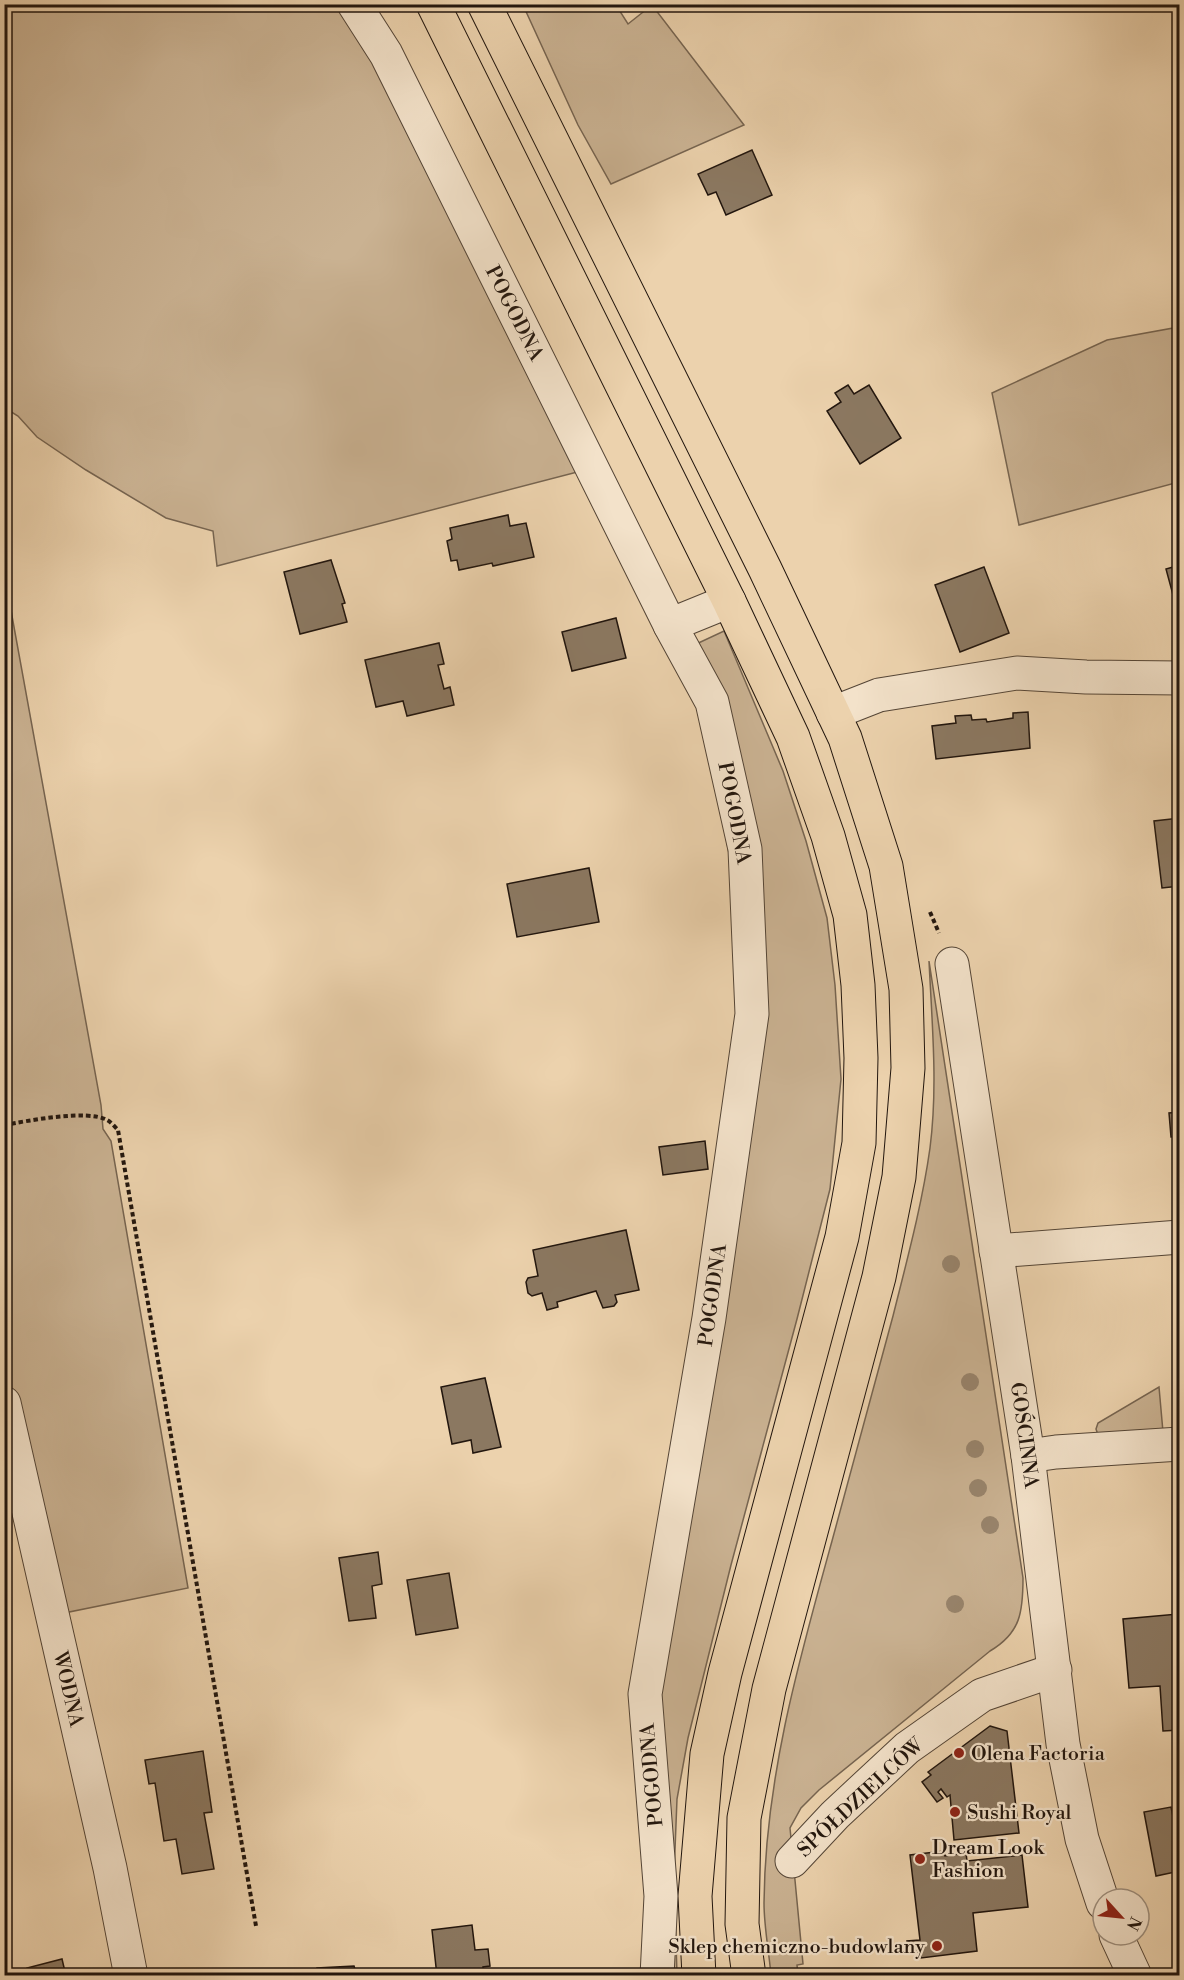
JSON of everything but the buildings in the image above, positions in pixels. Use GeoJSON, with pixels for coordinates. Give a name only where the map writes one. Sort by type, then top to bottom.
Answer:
{"type":"FeatureCollection","features":[{"type":"Feature","properties":{"kind":"main road"},"geometry":{"type":"LineString","coordinates":[[433,4],[729,601],[793,737],[828,836],[850,915],[858,985],[861,1058],[859,1143],[842,1236],[728,1662],[707,1754],[695,1896],[699,1976]]}},
{"type":"Feature","properties":{"kind":"main road"},"geometry":{"type":"LineString","coordinates":[[484,4],[765,569],[845,738],[886,866],[906,990],[908,1068],[899,1177],[879,1277],[769,1689],[744,1818],[742,1924],[749,1976]]}},
{"type":"Feature","properties":{"kind":"street","name":"POGODNA"},"geometry":{"type":"LineString","coordinates":[[354,4],[386,54],[670,625],[712,702],[745,849],[752,1014],[709,1318],[645,1694],[661,1896],[657,1976]]}},
{"type":"Feature","properties":{"kind":"street"},"geometry":{"type":"LineString","coordinates":[[670,625],[729,601]]}},
{"type":"Feature","properties":{"kind":"street"},"geometry":{"type":"LineString","coordinates":[[833,713],[879,695],[1017,673],[1086,677],[1179,678]]}},
{"type":"Feature","properties":{"kind":"street","name":"GOŚCINNA"},"geometry":{"type":"LineString","coordinates":[[952,964],[1028,1456],[1063,1744],[1082,1839],[1098,1887]]}},
{"type":"Feature","properties":{"kind":"street"},"geometry":{"type":"LineString","coordinates":[[996,1251],[1179,1237]]}},
{"type":"Feature","properties":{"kind":"street","name":"WODNA"},"geometry":{"type":"LineString","coordinates":[[4,1403],[108,1856],[131,1976]]}},
{"type":"Feature","properties":{"kind":"street"},"geometry":{"type":"LineString","coordinates":[[1028,1456],[1179,1444]]}},
{"type":"Feature","properties":{"kind":"street","name":"SPÓŁDZIELCÓW"},"geometry":{"type":"LineString","coordinates":[[792,1861],[835,1815],[907,1748],[982,1695],[1055,1670]]}},
{"type":"Feature","properties":{"kind":"street"},"geometry":{"type":"LineString","coordinates":[[1122,1947],[1135,1976]]}},
{"type":"Feature","properties":{"kind":"path"},"geometry":{"type":"LineString","coordinates":[[926,902],[952,964]]}},
{"type":"Feature","properties":{"kind":"path"},"geometry":{"type":"LineString","coordinates":[[4,1125],[59,1116],[80,1116],[106,1119],[118,1130],[256,1926]]}},
{"type":"Feature","properties":{"kind":"shaded area"},"geometry":{"type":"Polygon","coordinates":[[[5,5],[345,5],[585,470],[217,566],[213,531],[166,518],[86,470],[37,437],[18,416],[5,408],[5,5]]]}},
{"type":"Feature","properties":{"kind":"shaded area"},"geometry":{"type":"Polygon","coordinates":[[[523,5],[616,5],[628,24],[652,5],[744,125],[611,184],[578,125],[523,5]]]}},
{"type":"Feature","properties":{"kind":"shaded area"},"geometry":{"type":"Polygon","coordinates":[[[1179,327],[1179,482],[1019,525],[992,393],[1107,340],[1179,327]]]}},
{"type":"Feature","properties":{"kind":"shaded area"},"geometry":{"type":"Polygon","coordinates":[[[4,572],[101,1105],[103,1129],[111,1141],[188,1588],[59,1614],[4,1372],[4,572]]]}},
{"type":"Feature","properties":{"kind":"shaded area"},"geometry":{"type":"Polygon","coordinates":[[[724,631],[783,771],[806,841],[827,918],[835,985],[841,1079],[830,1189],[688,1738],[677,1799],[674,1875],[677,1975],[665,1976],[653,1692],[758,1017],[692,646],[724,631]]]}},
{"type":"Feature","properties":{"kind":"shaded area"},"geometry":{"type":"Polygon","coordinates":[[[929,961],[1023,1578],[1021,1611],[1008,1637],[819,1790],[801,1808],[790,1828],[803,1964],[797,1965],[798,1975],[771,1975],[764,1903],[770,1811],[777,1765],[796,1675],[893,1316],[927,1169],[934,1101],[929,961]]]}},
{"type":"Feature","properties":{"kind":"shaded area"},"geometry":{"type":"Polygon","coordinates":[[[1159,1387],[1163,1432],[1098,1435],[1096,1429],[1098,1423],[1159,1387]]]}},
{"type":"Feature","properties":{"kind":"place","name":"Olena Factoria"},"geometry":{"type":"Point","coordinates":[959,1753]}},
{"type":"Feature","properties":{"kind":"place","name":"Sushi Royal"},"geometry":{"type":"Point","coordinates":[955,1812]}},
{"type":"Feature","properties":{"kind":"place","name":"Dream Look Fashion"},"geometry":{"type":"Point","coordinates":[920,1859]}},
{"type":"Feature","properties":{"kind":"place","name":"Sklep chemiczno-budowlany"},"geometry":{"type":"Point","coordinates":[937,1946]}}]}
